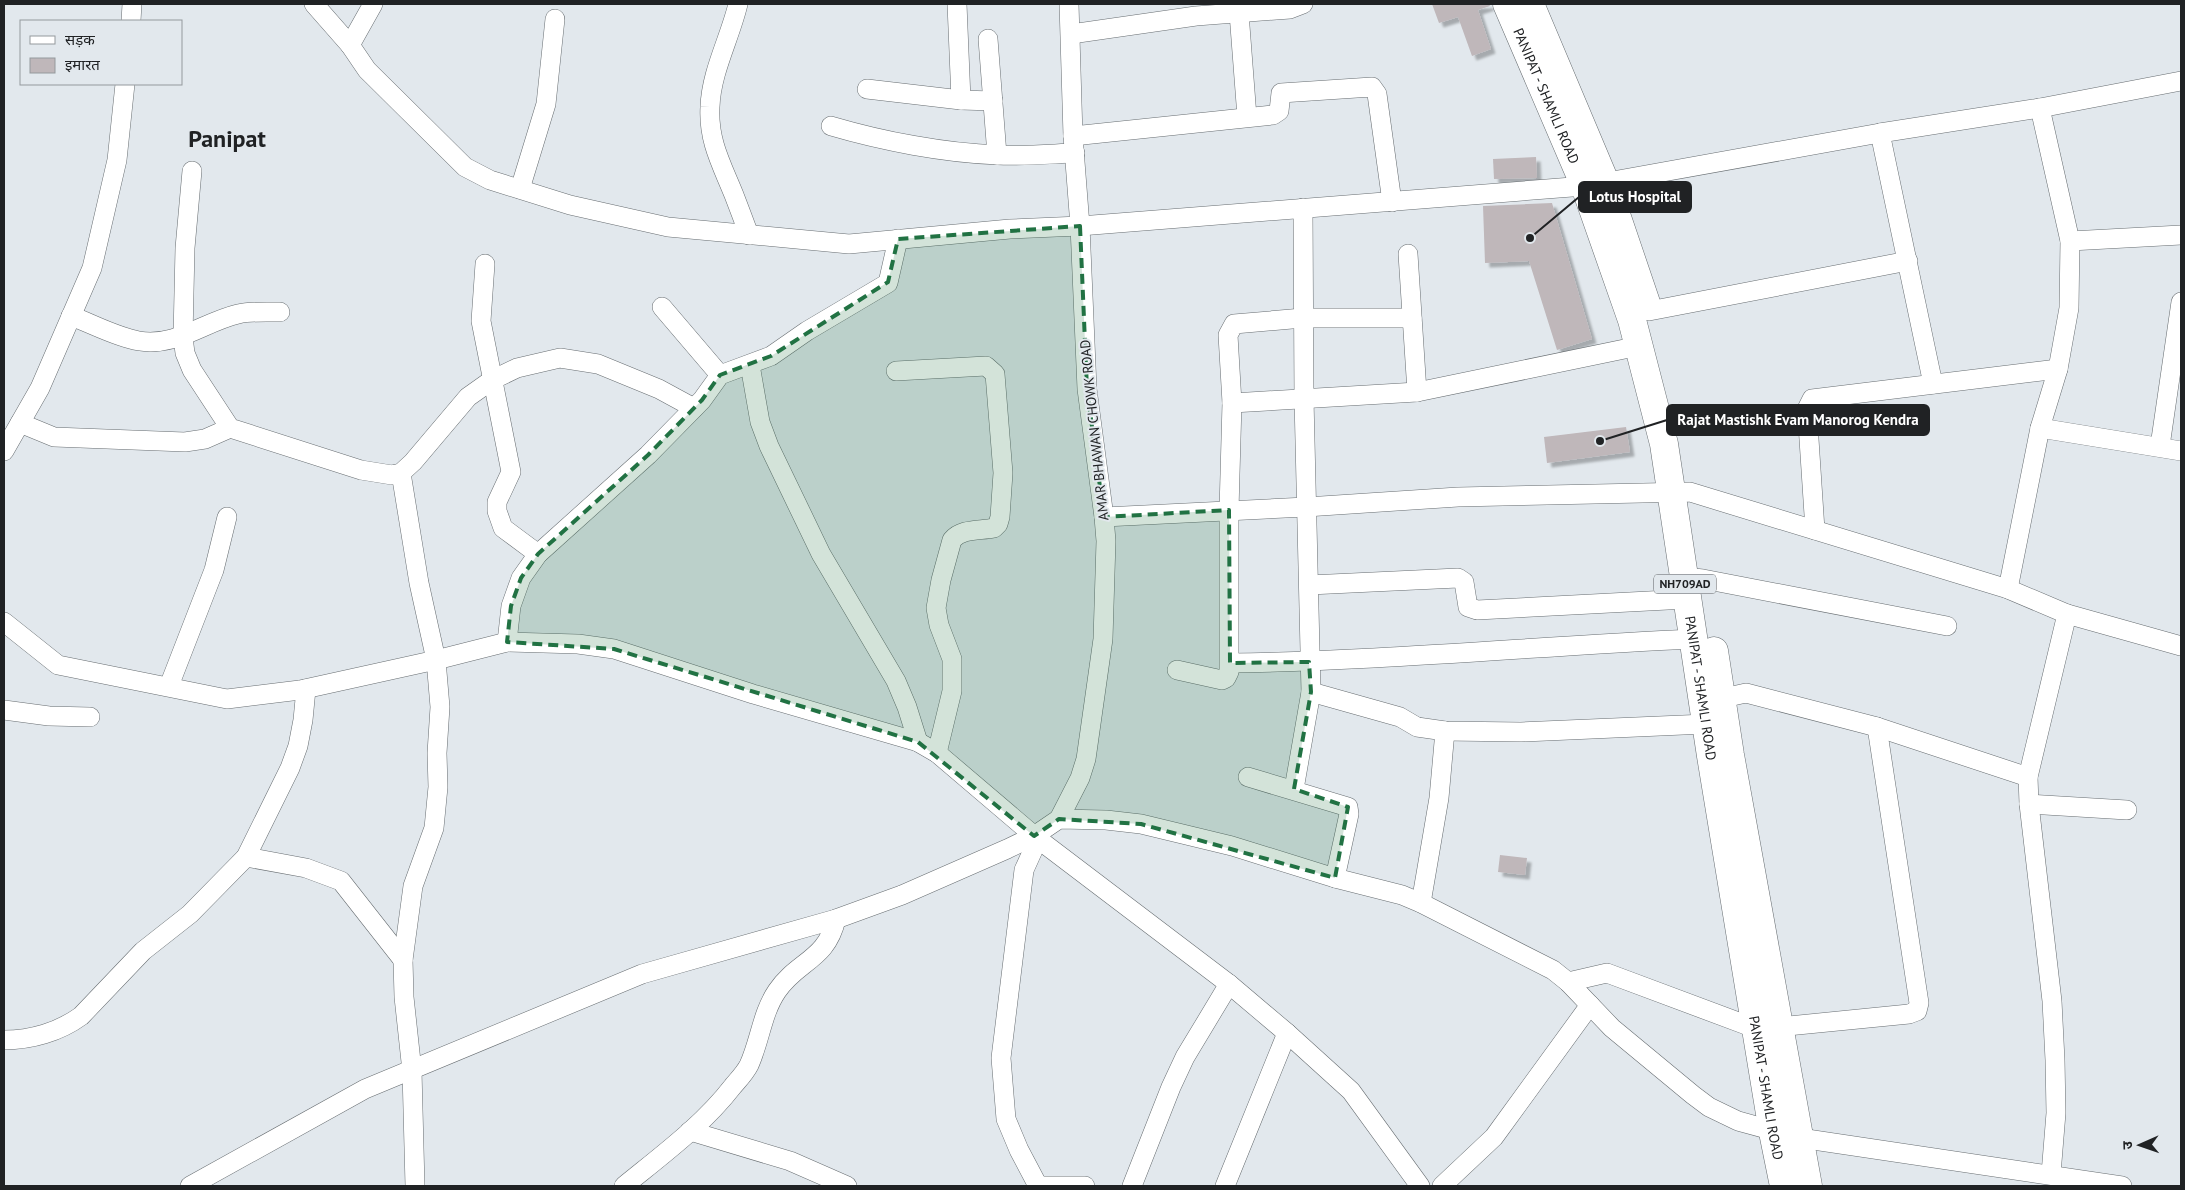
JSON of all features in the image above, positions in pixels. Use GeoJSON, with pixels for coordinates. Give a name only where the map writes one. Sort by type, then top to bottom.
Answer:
{"type":"FeatureCollection","features":[{"type":"Feature","properties":{"kind":"highway","name":"PANIPAT - SHAMLI ROAD"},"geometry":{"type":"LineString","coordinates":[[1507,4],[1595,184],[1664,444],[1680,492]]}},
{"type":"Feature","properties":{"kind":"highway","name":"PANIPAT - SHAMLI ROAD"},"geometry":{"type":"LineString","coordinates":[[1530,4],[1595,184],[1649,312],[1682,440],[1680,492],[1691,585],[1710,708],[1768,1027],[1800,1138],[1808,1186]]}},
{"type":"Feature","properties":{"kind":"highway","name":"PANIPAT - SHAMLI ROAD"},"geometry":{"type":"LineString","coordinates":[[1691,585],[1693,640],[1710,708]]}},
{"type":"Feature","properties":{"kind":"highway","name":"PANIPAT - SHAMLI ROAD"},"geometry":{"type":"LineString","coordinates":[[1768,1027],[1773,1132],[1784,1186]]}},
{"type":"Feature","properties":{"kind":"street"},"geometry":{"type":"LineString","coordinates":[[131,20],[132,4]]}},
{"type":"Feature","properties":{"kind":"street"},"geometry":{"type":"LineString","coordinates":[[314,4],[350,45],[367,70],[465,166],[490,180],[570,205],[668,227],[849,244],[1010,229],[1080,226],[1595,184],[1880,133],[2040,108],[2181,80]]}},
{"type":"Feature","properties":{"kind":"street"},"geometry":{"type":"LineString","coordinates":[[350,45],[373,4]]}},
{"type":"Feature","properties":{"kind":"street"},"geometry":{"type":"LineString","coordinates":[[738,4],[714,83],[710,106],[710,128],[720,164],[734,194],[749,235]]}},
{"type":"Feature","properties":{"kind":"street"},"geometry":{"type":"LineString","coordinates":[[957,4],[961,100]]}},
{"type":"Feature","properties":{"kind":"street","name":"AMAR BHAWAN CHOWK ROAD"},"geometry":{"type":"LineString","coordinates":[[1059,819],[1080,778],[1088,747],[1103,639],[1106,584],[1104,517],[1086,389],[1069,4]]}},
{"type":"Feature","properties":{"kind":"street"},"geometry":{"type":"LineString","coordinates":[[1071,34],[1196,10],[1239,13],[1290,9],[1303,4]]}},
{"type":"Feature","properties":{"kind":"street"},"geometry":{"type":"LineString","coordinates":[[1239,13],[1247,117]]}},
{"type":"Feature","properties":{"kind":"street"},"geometry":{"type":"LineString","coordinates":[[520,189],[546,104],[555,19]]}},
{"type":"Feature","properties":{"kind":"street"},"geometry":{"type":"LineString","coordinates":[[988,40],[997,155]]}},
{"type":"Feature","properties":{"kind":"street"},"geometry":{"type":"LineString","coordinates":[[4,451],[40,388],[92,268],[117,160],[125,85]]}},
{"type":"Feature","properties":{"kind":"street"},"geometry":{"type":"LineString","coordinates":[[831,126],[869,137],[997,155],[1276,114],[1279,111],[1280,94],[1283,92],[1372,87],[1377,94],[1392,202]]}},
{"type":"Feature","properties":{"kind":"street"},"geometry":{"type":"LineString","coordinates":[[867,89],[961,100],[993,100]]}},
{"type":"Feature","properties":{"kind":"street"},"geometry":{"type":"LineString","coordinates":[[2008,589],[2040,428],[2058,369],[2069,308],[2070,241],[2040,108]]}},
{"type":"Feature","properties":{"kind":"street"},"geometry":{"type":"LineString","coordinates":[[1880,133],[1933,384]]}},
{"type":"Feature","properties":{"kind":"street"},"geometry":{"type":"LineString","coordinates":[[192,170],[185,248],[183,337],[185,353],[192,370],[230,428],[361,470],[382,474],[401,472],[413,462],[468,397],[492,380],[517,368],[560,358],[598,364],[658,389],[694,408]]}},
{"type":"Feature","properties":{"kind":"street"},"geometry":{"type":"LineString","coordinates":[[1294,789],[1311,692],[1304,398],[1303,208]]}},
{"type":"Feature","properties":{"kind":"street"},"geometry":{"type":"LineString","coordinates":[[2070,241],[2181,235]]}},
{"type":"Feature","properties":{"kind":"street"},"geometry":{"type":"LineString","coordinates":[[507,642],[511,606],[521,578],[538,554],[648,455],[694,408],[720,375],[771,356],[807,331],[888,283],[898,239]]}},
{"type":"Feature","properties":{"kind":"street"},"geometry":{"type":"LineString","coordinates":[[1408,254],[1417,392]]}},
{"type":"Feature","properties":{"kind":"street"},"geometry":{"type":"LineString","coordinates":[[1649,312],[1908,261]]}},
{"type":"Feature","properties":{"kind":"street"},"geometry":{"type":"LineString","coordinates":[[485,264],[481,321],[511,472],[497,502],[499,519],[503,528],[538,554]]}},
{"type":"Feature","properties":{"kind":"street"},"geometry":{"type":"LineString","coordinates":[[2160,446],[2181,302]]}},
{"type":"Feature","properties":{"kind":"street"},"geometry":{"type":"LineString","coordinates":[[662,307],[720,375]]}},
{"type":"Feature","properties":{"kind":"street"},"geometry":{"type":"LineString","coordinates":[[71,316],[140,341],[154,342],[183,337],[238,314],[280,312]]}},
{"type":"Feature","properties":{"kind":"street"},"geometry":{"type":"LineString","coordinates":[[1177,670],[1222,680],[1229,675],[1229,510],[1232,403],[1228,335],[1231,327],[1234,324],[1303,318],[1412,318]]}},
{"type":"Feature","properties":{"kind":"street"},"geometry":{"type":"LineString","coordinates":[[1232,403],[1417,392],[1639,346]]}},
{"type":"Feature","properties":{"kind":"street"},"geometry":{"type":"LineString","coordinates":[[750,365],[758,414],[769,446],[820,554],[896,681],[907,707],[918,742]]}},
{"type":"Feature","properties":{"kind":"street"},"geometry":{"type":"LineString","coordinates":[[896,371],[986,366],[995,374],[1003,472],[1000,517],[998,524],[994,528],[961,532],[952,540],[941,580],[936,616],[952,659],[952,691],[936,753]]}},
{"type":"Feature","properties":{"kind":"street"},"geometry":{"type":"LineString","coordinates":[[1815,530],[1807,409],[1812,399],[2058,369]]}},
{"type":"Feature","properties":{"kind":"street"},"geometry":{"type":"LineString","coordinates":[[20,423],[54,437],[185,442],[205,439],[230,428]]}},
{"type":"Feature","properties":{"kind":"street"},"geometry":{"type":"LineString","coordinates":[[2040,428],[2160,446],[2181,451]]}},
{"type":"Feature","properties":{"kind":"street"},"geometry":{"type":"LineString","coordinates":[[401,472],[419,583],[436,660],[440,707],[436,753],[438,787],[434,828],[413,886],[403,960],[404,997],[412,1071],[416,1186]]}},
{"type":"Feature","properties":{"kind":"street"},"geometry":{"type":"LineString","coordinates":[[1104,517],[1458,497],[1680,492],[1815,530],[2008,589],[2067,614],[2181,646]]}},
{"type":"Feature","properties":{"kind":"street"},"geometry":{"type":"LineString","coordinates":[[169,686],[214,570],[227,517]]}},
{"type":"Feature","properties":{"kind":"street"},"geometry":{"type":"LineString","coordinates":[[1309,585],[1458,578],[1464,582],[1468,607],[1477,610],[1691,585],[1947,626]]}},
{"type":"Feature","properties":{"kind":"street"},"geometry":{"type":"LineString","coordinates":[[2051,1174],[2056,1113],[2052,1001],[2029,804],[2028,777],[2067,614]]}},
{"type":"Feature","properties":{"kind":"street"},"geometry":{"type":"LineString","coordinates":[[4,622],[58,665],[227,699],[306,689],[507,642],[578,644],[614,649],[753,694],[918,742],[936,753],[1036,837],[1229,984],[1287,1033],[1352,1091],[1420,1186]]}},
{"type":"Feature","properties":{"kind":"street"},"geometry":{"type":"LineString","coordinates":[[1230,663],[1309,662],[1576,644],[1693,640]]}},
{"type":"Feature","properties":{"kind":"street"},"geometry":{"type":"LineString","coordinates":[[4,1040],[20,1040],[71,1024],[81,1016],[143,951],[190,914],[246,857],[290,768],[298,746],[306,689]]}},
{"type":"Feature","properties":{"kind":"street"},"geometry":{"type":"LineString","coordinates":[[1311,692],[1400,718],[1417,727],[1445,731],[1521,732],[1710,708],[1746,693],[1877,727],[2028,777]]}},
{"type":"Feature","properties":{"kind":"street"},"geometry":{"type":"LineString","coordinates":[[4,710],[49,716],[90,718]]}},
{"type":"Feature","properties":{"kind":"street"},"geometry":{"type":"LineString","coordinates":[[1568,982],[1607,972],[1768,1027],[1915,1013],[1919,1007],[1877,727]]}},
{"type":"Feature","properties":{"kind":"street"},"geometry":{"type":"LineString","coordinates":[[1421,903],[1439,798],[1445,731]]}},
{"type":"Feature","properties":{"kind":"street"},"geometry":{"type":"LineString","coordinates":[[1248,777],[1294,789],[1348,807],[1349,814],[1335,878]]}},
{"type":"Feature","properties":{"kind":"street"},"geometry":{"type":"LineString","coordinates":[[2029,804],[2127,810]]}},
{"type":"Feature","properties":{"kind":"street"},"geometry":{"type":"LineString","coordinates":[[190,1186],[365,1089],[642,974],[836,919],[902,895],[1036,837],[1059,819],[1106,820],[1141,824],[1232,846],[1421,903],[1553,970],[1568,982],[1612,1028],[1692,1095],[1738,1121],[1800,1138],[2122,1186]]}},
{"type":"Feature","properties":{"kind":"street"},"geometry":{"type":"LineString","coordinates":[[1036,837],[1024,870],[1001,1058],[1006,1119],[1019,1150],[1038,1186],[1085,1186]]}},
{"type":"Feature","properties":{"kind":"street"},"geometry":{"type":"LineString","coordinates":[[246,857],[306,868],[341,881],[347,886],[403,960]]}},
{"type":"Feature","properties":{"kind":"street"},"geometry":{"type":"LineString","coordinates":[[624,1186],[712,1112],[748,1067],[771,1001],[778,990],[828,942],[836,919]]}},
{"type":"Feature","properties":{"kind":"street"},"geometry":{"type":"LineString","coordinates":[[1132,1186],[1181,1064],[1193,1041],[1229,984]]}},
{"type":"Feature","properties":{"kind":"street"},"geometry":{"type":"LineString","coordinates":[[1442,1186],[1494,1137],[1590,1005]]}},
{"type":"Feature","properties":{"kind":"street"},"geometry":{"type":"LineString","coordinates":[[1225,1186],[1287,1033]]}},
{"type":"Feature","properties":{"kind":"street"},"geometry":{"type":"LineString","coordinates":[[690,1131],[790,1161],[847,1186]]}},
{"type":"Feature","properties":{"kind":"highlighted area"},"geometry":{"type":"Polygon","coordinates":[[[1080,226],[1087,389],[1104,517],[1229,510],[1230,663],[1309,662],[1311,692],[1294,789],[1348,807],[1335,878],[1141,824],[1059,819],[1034,836],[918,742],[614,649],[507,642],[511,606],[521,578],[538,554],[648,455],[702,400],[720,375],[771,356],[888,282],[898,239],[1080,226]]]}},
{"type":"Feature","properties":{"kind":"building"},"geometry":{"type":"Polygon","coordinates":[[[1432,4],[1489,4],[1490,6],[1478,10],[1491,49],[1472,56],[1458,17],[1439,23],[1432,4]]]}},
{"type":"Feature","properties":{"kind":"building"},"geometry":{"type":"Polygon","coordinates":[[[1536,157],[1537,178],[1494,179],[1493,159],[1536,157]]]}},
{"type":"Feature","properties":{"kind":"building"},"geometry":{"type":"Polygon","coordinates":[[[1552,203],[1592,339],[1557,350],[1529,261],[1485,263],[1483,206],[1552,203]]]}},
{"type":"Feature","properties":{"kind":"building"},"geometry":{"type":"Polygon","coordinates":[[[1626,427],[1630,452],[1547,463],[1544,437],[1626,427]]]}},
{"type":"Feature","properties":{"kind":"building"},"geometry":{"type":"Polygon","coordinates":[[[1500,855],[1527,858],[1525,875],[1498,872],[1500,855]]]}},
{"type":"Feature","properties":{"kind":"place","name":"Lotus Hospital"},"geometry":{"type":"Point","coordinates":[1530,238]}},
{"type":"Feature","properties":{"kind":"place","name":"Rajat Mastishk Evam Manorog Kendra"},"geometry":{"type":"Point","coordinates":[1600,441]}},
{"type":"Feature","properties":{"kind":"district","name":"Panipat"},"geometry":{"type":"Point","coordinates":[227,139]}}]}
